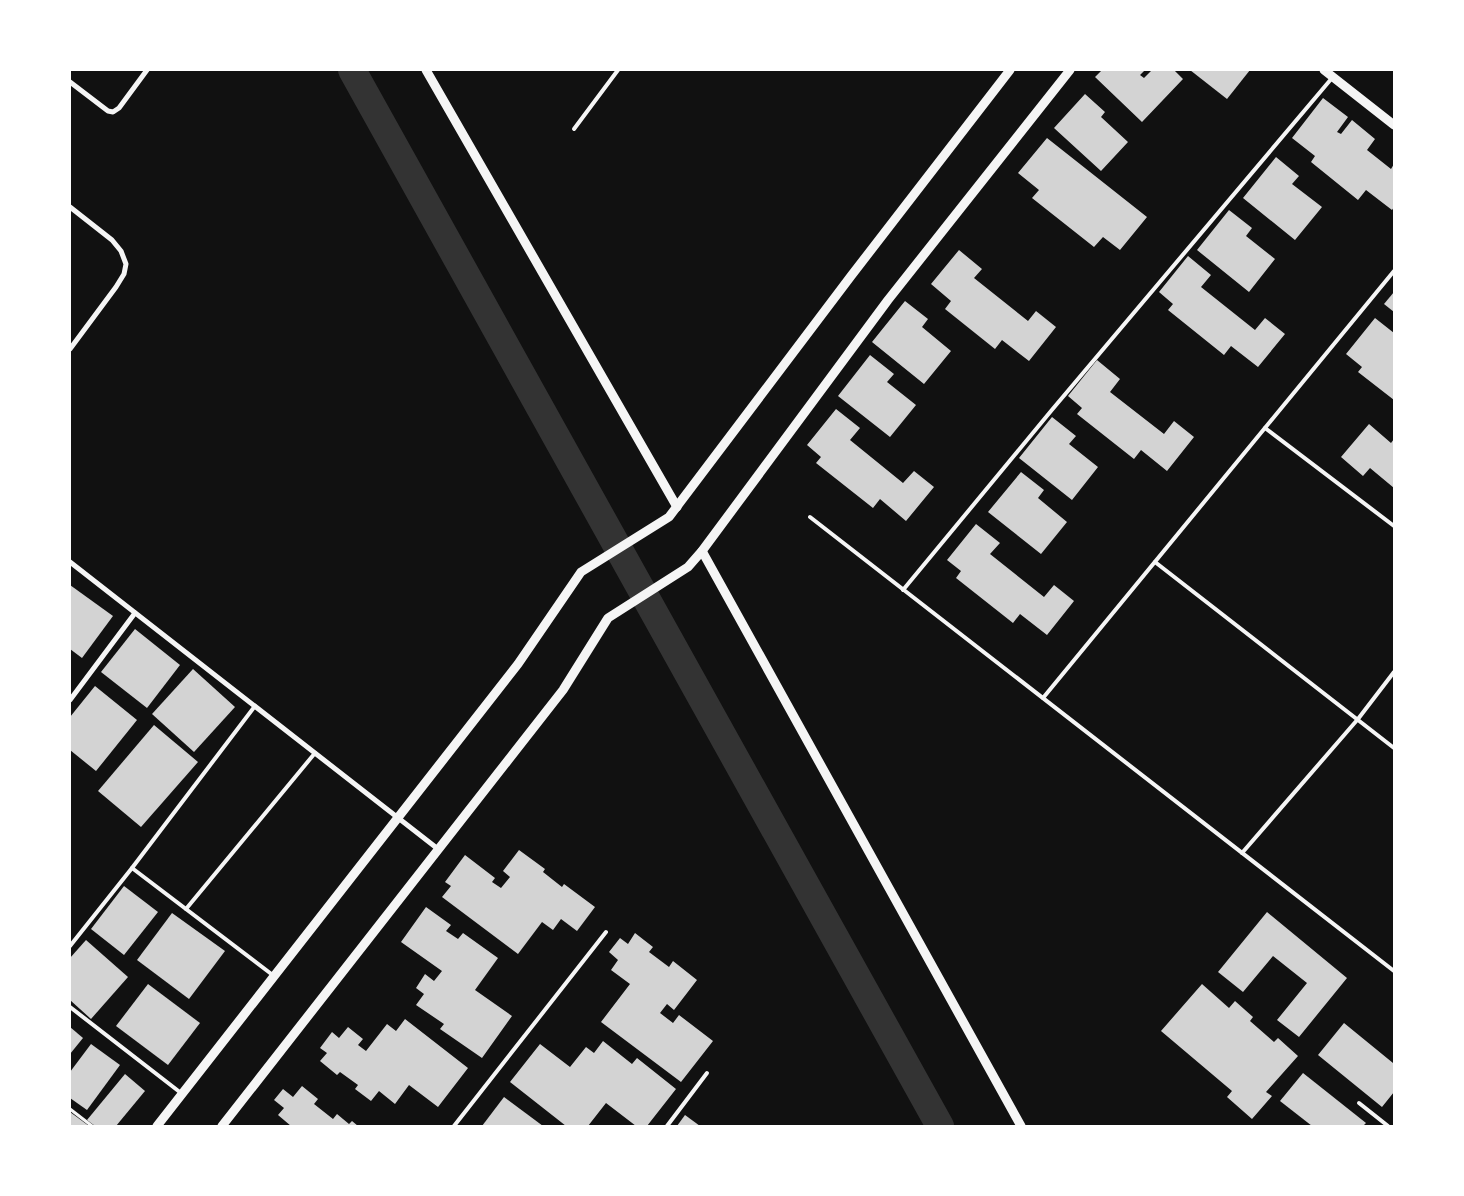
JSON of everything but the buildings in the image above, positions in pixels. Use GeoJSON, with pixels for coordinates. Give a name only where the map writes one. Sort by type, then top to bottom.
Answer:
{"type":"FeatureCollection","features":[{"type":"Feature","properties":{"kind":"street"},"geometry":{"type":"LineString","coordinates":[[70,82],[108,111],[113,112],[120,108],[147,70]]}},
{"type":"Feature","properties":{"kind":"street"},"geometry":{"type":"LineString","coordinates":[[426,70],[677,507]]}},
{"type":"Feature","properties":{"kind":"street"},"geometry":{"type":"LineString","coordinates":[[156,1126],[518,664],[581,572],[670,517],[851,276],[1010,70]]}},
{"type":"Feature","properties":{"kind":"street"},"geometry":{"type":"LineString","coordinates":[[222,1126],[563,690],[608,618],[688,567],[702,551],[888,300],[1070,70]]}},
{"type":"Feature","properties":{"kind":"street"},"geometry":{"type":"LineString","coordinates":[[1324,70],[1394,124]]}},
{"type":"Feature","properties":{"kind":"street"},"geometry":{"type":"LineString","coordinates":[[70,207],[112,240],[121,251],[126,264],[124,274],[116,287],[70,349]]}},
{"type":"Feature","properties":{"kind":"street"},"geometry":{"type":"LineString","coordinates":[[702,551],[1021,1126]]}},
{"type":"Feature","properties":{"kind":"street"},"geometry":{"type":"LineString","coordinates":[[70,562],[438,849]]}},
{"type":"Feature","properties":{"kind":"street"},"geometry":{"type":"LineString","coordinates":[[70,700],[135,613]]}},
{"type":"Feature","properties":{"kind":"lane"},"geometry":{"type":"LineString","coordinates":[[574,129],[618,70]]}},
{"type":"Feature","properties":{"kind":"lane"},"geometry":{"type":"LineString","coordinates":[[903,590],[1051,411],[1333,77]]}},
{"type":"Feature","properties":{"kind":"lane"},"geometry":{"type":"LineString","coordinates":[[1043,698],[1394,271]]}},
{"type":"Feature","properties":{"kind":"lane"},"geometry":{"type":"LineString","coordinates":[[1265,428],[1394,526]]}},
{"type":"Feature","properties":{"kind":"lane"},"geometry":{"type":"LineString","coordinates":[[810,517],[1394,971]]}},
{"type":"Feature","properties":{"kind":"lane"},"geometry":{"type":"LineString","coordinates":[[1155,562],[1394,748]]}},
{"type":"Feature","properties":{"kind":"lane"},"geometry":{"type":"LineString","coordinates":[[1242,853],[1358,719],[1394,672]]}},
{"type":"Feature","properties":{"kind":"lane"},"geometry":{"type":"LineString","coordinates":[[70,946],[255,706]]}},
{"type":"Feature","properties":{"kind":"lane"},"geometry":{"type":"LineString","coordinates":[[186,909],[315,753]]}},
{"type":"Feature","properties":{"kind":"lane"},"geometry":{"type":"LineString","coordinates":[[132,868],[274,976]]}},
{"type":"Feature","properties":{"kind":"lane"},"geometry":{"type":"LineString","coordinates":[[454,1126],[606,932]]}},
{"type":"Feature","properties":{"kind":"lane"},"geometry":{"type":"LineString","coordinates":[[70,1007],[182,1094]]}},
{"type":"Feature","properties":{"kind":"lane"},"geometry":{"type":"LineString","coordinates":[[667,1126],[707,1074]]}},
{"type":"Feature","properties":{"kind":"lane"},"geometry":{"type":"LineString","coordinates":[[1359,1103],[1388,1126]]}},
{"type":"Feature","properties":{"kind":"path"},"geometry":{"type":"LineString","coordinates":[[70,1109],[92,1126]]}},
{"type":"Feature","properties":{"kind":"waterway"},"geometry":{"type":"LineString","coordinates":[[352,70],[940,1126]]}}]}
